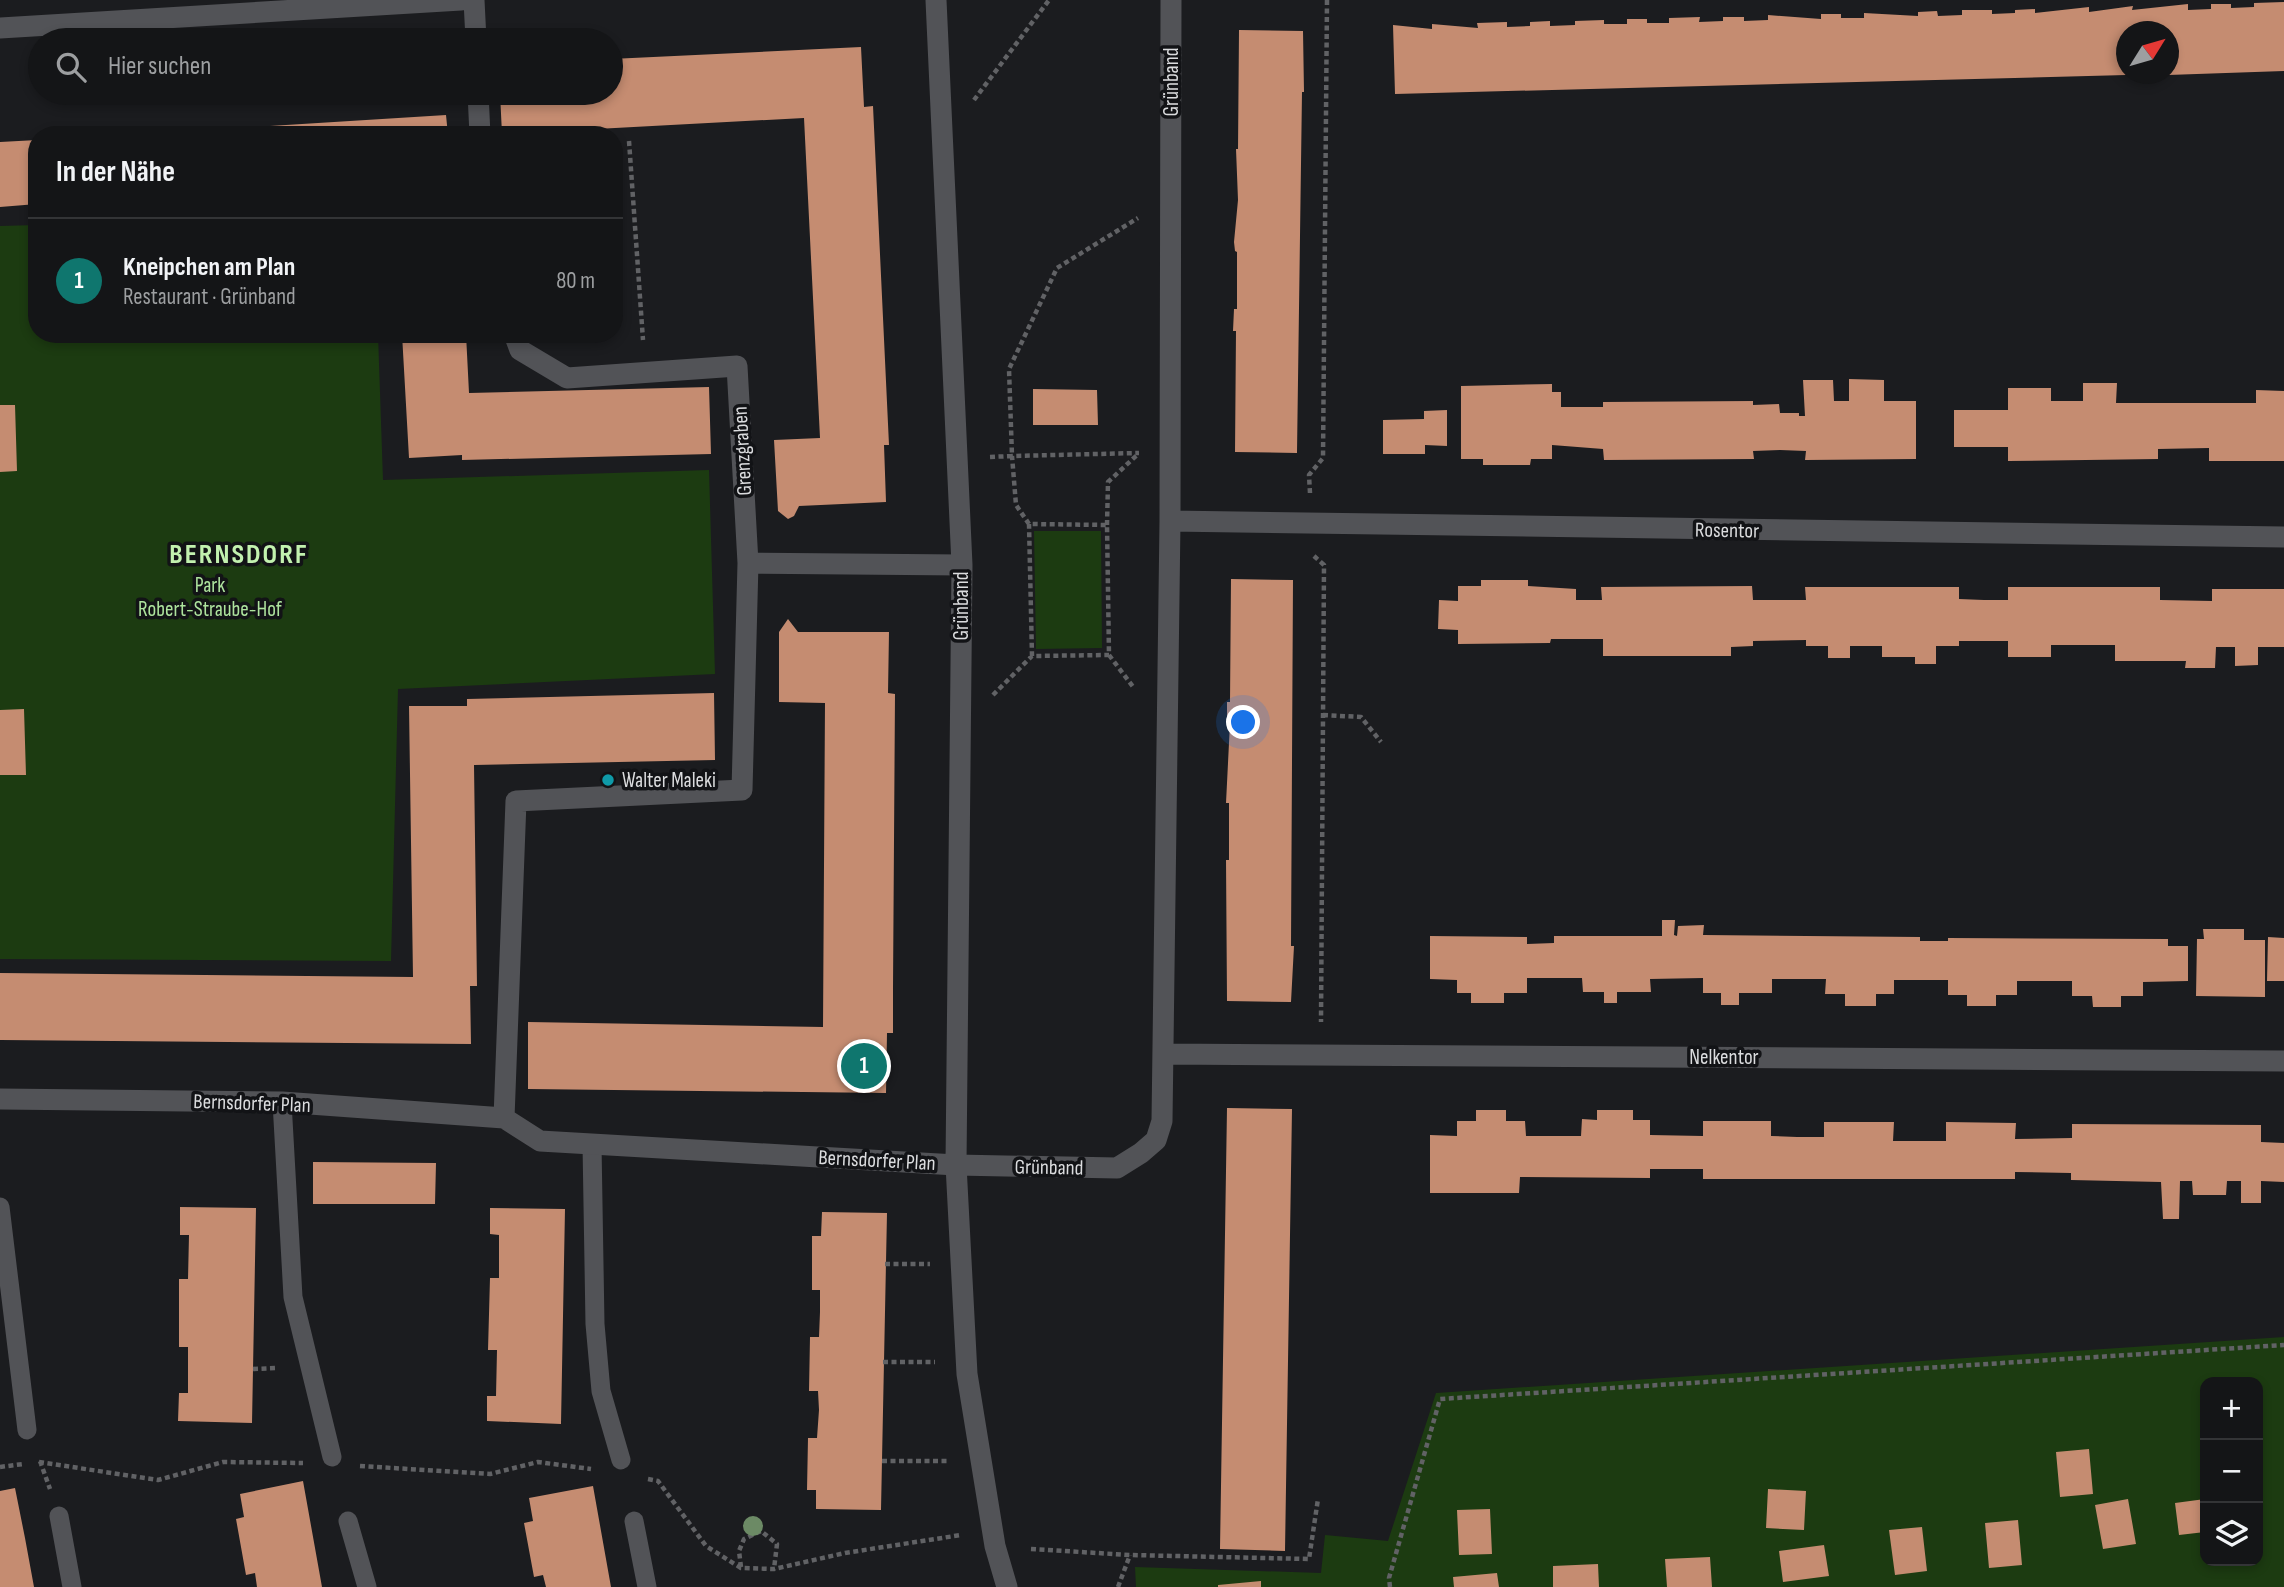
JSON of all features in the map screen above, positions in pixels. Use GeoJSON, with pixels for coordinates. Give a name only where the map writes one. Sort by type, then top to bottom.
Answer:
{"type":"FeatureCollection","features":[{"type":"Feature","properties":{"kind":"street"},"geometry":{"type":"LineString","coordinates":[[0,28],[461,0]]}},
{"type":"Feature","properties":{"kind":"street"},"geometry":{"type":"LineString","coordinates":[[474,0],[475,28]]}},
{"type":"Feature","properties":{"kind":"street","name":"Grünband"},"geometry":{"type":"LineString","coordinates":[[936,0],[962,565],[956,1165],[1117,1168],[1142,1153],[1156,1140],[1163,1121],[1170,521],[1171,0]]}},
{"type":"Feature","properties":{"kind":"street"},"geometry":{"type":"LineString","coordinates":[[479,105],[480,126]]}},
{"type":"Feature","properties":{"kind":"street","name":"Grenzgraben"},"geometry":{"type":"LineString","coordinates":[[518,343],[520,349],[567,378],[737,366],[748,564]]}},
{"type":"Feature","properties":{"kind":"street","name":"Rosentor"},"geometry":{"type":"LineString","coordinates":[[1170,521],[2284,537]]}},
{"type":"Feature","properties":{"kind":"street"},"geometry":{"type":"LineString","coordinates":[[504,1118],[516,801],[742,790],[748,564],[962,565]]}},
{"type":"Feature","properties":{"kind":"street","name":"Nelkentor"},"geometry":{"type":"LineString","coordinates":[[1164,1054],[2284,1061]]}},
{"type":"Feature","properties":{"kind":"street","name":"Bernsdorfer Plan"},"geometry":{"type":"LineString","coordinates":[[0,1099],[282,1102],[504,1118],[540,1141],[956,1165],[967,1374],[994,1538],[1007,1587]]}},
{"type":"Feature","properties":{"kind":"lane"},"geometry":{"type":"LineString","coordinates":[[282,1102],[293,1297],[339,1461]]}},
{"type":"Feature","properties":{"kind":"lane"},"geometry":{"type":"LineString","coordinates":[[592,1144],[595,1324],[601,1391],[621,1460]]}},
{"type":"Feature","properties":{"kind":"lane"},"geometry":{"type":"LineString","coordinates":[[0,1207],[27,1430]]}},
{"type":"Feature","properties":{"kind":"lane"},"geometry":{"type":"LineString","coordinates":[[59,1516],[72,1587]]}},
{"type":"Feature","properties":{"kind":"lane"},"geometry":{"type":"LineString","coordinates":[[348,1521],[367,1587]]}},
{"type":"Feature","properties":{"kind":"lane"},"geometry":{"type":"LineString","coordinates":[[634,1521],[647,1587]]}},
{"type":"Feature","properties":{"kind":"path"},"geometry":{"type":"LineString","coordinates":[[942,142],[1049,0]]}},
{"type":"Feature","properties":{"kind":"path"},"geometry":{"type":"LineString","coordinates":[[1321,1055],[1324,565],[1311,553],[1310,475],[1323,458],[1327,0]]}},
{"type":"Feature","properties":{"kind":"path"},"geometry":{"type":"LineString","coordinates":[[629,141],[645,372]]}},
{"type":"Feature","properties":{"kind":"path"},"geometry":{"type":"LineString","coordinates":[[1032,656],[1029,524],[1016,505],[1009,369],[1057,268],[1170,197]]}},
{"type":"Feature","properties":{"kind":"path"},"geometry":{"type":"LineString","coordinates":[[960,728],[1032,656],[1109,655],[1108,482],[1139,453]]}},
{"type":"Feature","properties":{"kind":"path"},"geometry":{"type":"LineString","coordinates":[[1012,456],[1170,453]]}},
{"type":"Feature","properties":{"kind":"path"},"geometry":{"type":"LineString","coordinates":[[1029,524],[1107,525]]}},
{"type":"Feature","properties":{"kind":"path"},"geometry":{"type":"LineString","coordinates":[[1324,715],[1362,716],[1381,742]]}},
{"type":"Feature","properties":{"kind":"path"},"geometry":{"type":"LineString","coordinates":[[886,1264],[901,1265]]}},
{"type":"Feature","properties":{"kind":"path"},"geometry":{"type":"LineString","coordinates":[[1390,1587],[1389,1577],[1440,1399],[2284,1345]]}},
{"type":"Feature","properties":{"kind":"path"},"geometry":{"type":"LineString","coordinates":[[883,1362],[903,1363]]}},
{"type":"Feature","properties":{"kind":"path"},"geometry":{"type":"LineString","coordinates":[[27,1430],[59,1516]]}},
{"type":"Feature","properties":{"kind":"path"},"geometry":{"type":"LineString","coordinates":[[339,1461],[490,1474],[538,1461],[600,1471]]}},
{"type":"Feature","properties":{"kind":"path"},"geometry":{"type":"LineString","coordinates":[[882,1461],[980,1461]]}},
{"type":"Feature","properties":{"kind":"path"},"geometry":{"type":"LineString","coordinates":[[0,1467],[40,1462],[158,1480],[223,1462],[306,1463]]}},
{"type":"Feature","properties":{"kind":"path"},"geometry":{"type":"LineString","coordinates":[[636,1476],[658,1481],[706,1546],[741,1568],[774,1569],[845,1553],[994,1538],[1130,1555],[1309,1559],[1318,1499]]}},
{"type":"Feature","properties":{"kind":"path"},"geometry":{"type":"LineString","coordinates":[[741,1568],[739,1551],[744,1539],[761,1531],[777,1544],[774,1569]]}},
{"type":"Feature","properties":{"kind":"path"},"geometry":{"type":"LineString","coordinates":[[1118,1587],[1130,1555]]}},
{"type":"Feature","properties":{"kind":"green space","name":"Park Robert-Straube-Hof"},"geometry":{"type":"Polygon","coordinates":[[[28,225],[28,343],[378,343],[383,480],[709,470],[715,674],[398,689],[391,961],[0,959],[0,226],[28,225]]]}},
{"type":"Feature","properties":{"kind":"green space"},"geometry":{"type":"Polygon","coordinates":[[[1034,531],[1101,531],[1102,648],[1036,649],[1034,531]]]}},
{"type":"Feature","properties":{"kind":"green space"},"geometry":{"type":"Polygon","coordinates":[[[2284,1337],[2284,1587],[1136,1587],[1135,1567],[1321,1573],[1325,1535],[1388,1541],[1436,1393],[2284,1337]]]}},
{"type":"Feature","properties":{"kind":"building"},"geometry":{"type":"Polygon","coordinates":[[[2284,2],[2284,71],[2179,75],[2179,21],[2116,21],[2116,75],[1395,94],[1393,25],[1432,29],[1432,24],[1478,28],[1477,23],[1507,22],[1507,27],[1530,26],[1530,22],[1550,21],[1550,26],[1575,25],[1575,21],[1604,20],[1604,24],[1627,24],[1627,19],[1647,19],[1647,23],[1669,23],[1669,18],[1700,17],[1699,22],[1723,21],[1723,17],[1744,17],[1744,21],[1768,20],[1768,15],[1821,19],[1821,14],[1841,14],[1841,18],[1864,18],[1864,13],[1918,16],[1918,12],[1937,11],[1938,16],[1962,15],[1962,10],[1992,10],[1992,14],[2035,9],[2035,13],[2089,7],[2089,12],[2133,6],[2132,10],[2188,4],[2188,10],[2211,9],[2211,4],[2231,4],[2231,8],[2254,7],[2254,3],[2284,2]]]}},
{"type":"Feature","properties":{"kind":"building"},"geometry":{"type":"Polygon","coordinates":[[[1239,30],[1303,31],[1297,453],[1235,452],[1236,331],[1233,331],[1234,309],[1237,309],[1237,252],[1234,242],[1238,200],[1236,149],[1239,30]]]}},
{"type":"Feature","properties":{"kind":"building"},"geometry":{"type":"Polygon","coordinates":[[[861,47],[864,107],[873,106],[889,445],[884,445],[886,502],[799,506],[794,516],[788,519],[778,511],[774,440],[820,438],[804,118],[623,128],[502,126],[501,105],[623,105],[623,58],[861,47]]]}},
{"type":"Feature","properties":{"kind":"building"},"geometry":{"type":"Polygon","coordinates":[[[446,115],[447,126],[271,126],[446,115]]]}},
{"type":"Feature","properties":{"kind":"building"},"geometry":{"type":"Polygon","coordinates":[[[28,140],[28,205],[0,207],[0,142],[28,140]]]}},
{"type":"Feature","properties":{"kind":"building"},"geometry":{"type":"Polygon","coordinates":[[[403,343],[466,343],[469,393],[709,387],[711,454],[462,460],[462,455],[409,458],[403,343]]]}},
{"type":"Feature","properties":{"kind":"building"},"geometry":{"type":"Polygon","coordinates":[[[1849,379],[1884,380],[1884,401],[1916,401],[1916,459],[1805,460],[1806,451],[1780,450],[1753,451],[1754,459],[1604,460],[1603,449],[1552,445],[1552,459],[1531,459],[1530,465],[1483,465],[1483,459],[1461,459],[1461,386],[1552,384],[1552,392],[1561,392],[1561,407],[1603,407],[1603,402],[1753,401],[1753,405],[1779,404],[1780,413],[1799,413],[1799,416],[1805,416],[1803,380],[1833,380],[1834,401],[1849,401],[1849,379]]]}},
{"type":"Feature","properties":{"kind":"building"},"geometry":{"type":"Polygon","coordinates":[[[2083,383],[2117,383],[2116,403],[2256,403],[2256,390],[2284,391],[2284,461],[2209,461],[2209,448],[2158,449],[2158,459],[2008,461],[2008,447],[1954,447],[1954,410],[2008,410],[2008,388],[2051,388],[2051,401],[2083,401],[2083,383]]]}},
{"type":"Feature","properties":{"kind":"building"},"geometry":{"type":"Polygon","coordinates":[[[1033,389],[1097,390],[1098,425],[1033,425],[1033,389]]]}},
{"type":"Feature","properties":{"kind":"building"},"geometry":{"type":"Polygon","coordinates":[[[0,405],[15,405],[17,471],[0,472],[0,405]]]}},
{"type":"Feature","properties":{"kind":"building"},"geometry":{"type":"Polygon","coordinates":[[[1447,410],[1447,446],[1425,445],[1425,454],[1383,454],[1383,420],[1424,419],[1424,411],[1447,410]]]}},
{"type":"Feature","properties":{"kind":"building"},"geometry":{"type":"Polygon","coordinates":[[[1231,579],[1293,580],[1291,946],[1294,946],[1291,1002],[1227,1001],[1226,860],[1229,860],[1229,803],[1226,803],[1230,723],[1227,723],[1227,702],[1230,702],[1231,579]]]}},
{"type":"Feature","properties":{"kind":"building"},"geometry":{"type":"Polygon","coordinates":[[[1481,580],[1528,580],[1528,586],[1576,589],[1576,600],[1602,600],[1601,587],[1752,586],[1753,600],[1806,600],[1805,587],[1959,587],[1959,599],[2008,600],[2008,587],[2160,587],[2160,600],[2212,601],[2212,589],[2284,589],[2284,647],[2258,647],[2258,665],[2235,666],[2235,647],[2216,647],[2215,668],[2185,668],[2186,661],[2115,661],[2115,645],[2051,645],[2051,657],[2008,657],[2008,641],[1959,641],[1959,646],[1936,646],[1936,664],[1915,664],[1915,657],[1882,657],[1882,646],[1850,646],[1850,658],[1828,658],[1828,646],[1806,646],[1806,640],[1753,641],[1753,646],[1731,647],[1731,656],[1603,656],[1603,639],[1551,639],[1550,643],[1458,644],[1458,630],[1438,629],[1439,600],[1458,601],[1458,586],[1481,586],[1481,580]]]}},
{"type":"Feature","properties":{"kind":"building"},"geometry":{"type":"Polygon","coordinates":[[[788,619],[798,632],[889,632],[888,693],[895,694],[893,1033],[887,1033],[886,1093],[528,1089],[528,1022],[823,1027],[825,703],[779,702],[779,632],[788,619]]]}},
{"type":"Feature","properties":{"kind":"building"},"geometry":{"type":"Polygon","coordinates":[[[714,693],[715,760],[474,765],[477,986],[470,986],[471,1044],[0,1040],[0,973],[413,977],[409,706],[467,706],[467,699],[714,693]]]}},
{"type":"Feature","properties":{"kind":"building"},"geometry":{"type":"Polygon","coordinates":[[[24,709],[26,775],[0,775],[0,710],[24,709]]]}},
{"type":"Feature","properties":{"kind":"building"},"geometry":{"type":"Polygon","coordinates":[[[1662,920],[1675,920],[1674,935],[1677,936],[1678,926],[1704,925],[1703,935],[1920,937],[1920,941],[1948,941],[1948,938],[2168,939],[2168,946],[2188,946],[2188,981],[2143,982],[2143,996],[2121,996],[2121,1007],[2093,1007],[2092,996],[2072,996],[2072,981],[2017,981],[2017,995],[1996,995],[1996,1006],[1967,1006],[1967,995],[1948,995],[1948,980],[1894,980],[1894,994],[1876,994],[1876,1006],[1845,1006],[1845,994],[1825,994],[1826,979],[1772,979],[1772,993],[1739,993],[1739,1005],[1721,1005],[1721,993],[1703,993],[1703,978],[1650,979],[1651,992],[1617,992],[1617,1003],[1604,1003],[1604,992],[1583,992],[1582,978],[1527,978],[1527,993],[1504,993],[1504,1003],[1471,1003],[1471,993],[1457,993],[1457,980],[1430,979],[1430,936],[1527,937],[1527,944],[1554,943],[1554,936],[1662,936],[1662,920]]]}},
{"type":"Feature","properties":{"kind":"building"},"geometry":{"type":"Polygon","coordinates":[[[2203,929],[2244,929],[2244,940],[2265,940],[2265,997],[2196,996],[2197,939],[2204,939],[2203,929]]]}},
{"type":"Feature","properties":{"kind":"building"},"geometry":{"type":"Polygon","coordinates":[[[2268,937],[2284,938],[2284,981],[2267,981],[2268,937]]]}},
{"type":"Feature","properties":{"kind":"building"},"geometry":{"type":"Polygon","coordinates":[[[1227,1108],[1292,1109],[1285,1551],[1220,1549],[1227,1108]]]}},
{"type":"Feature","properties":{"kind":"building"},"geometry":{"type":"Polygon","coordinates":[[[1476,1110],[1506,1110],[1506,1121],[1525,1121],[1526,1136],[1581,1136],[1582,1119],[1597,1120],[1597,1110],[1633,1110],[1633,1120],[1650,1120],[1650,1135],[1703,1136],[1703,1121],[1771,1121],[1771,1136],[1824,1137],[1824,1122],[1894,1122],[1893,1141],[1946,1141],[1946,1122],[2016,1123],[2015,1139],[2072,1138],[2072,1124],[2261,1125],[2261,1142],[2284,1143],[2284,1182],[2261,1181],[2261,1203],[2241,1203],[2241,1181],[2227,1181],[2226,1195],[2193,1195],[2192,1181],[2180,1181],[2179,1219],[2163,1219],[2161,1182],[2071,1180],[2071,1173],[2015,1172],[2015,1179],[1703,1179],[1703,1169],[1650,1169],[1650,1178],[1520,1177],[1519,1193],[1430,1193],[1430,1135],[1457,1136],[1457,1121],[1476,1121],[1476,1110]]]}},
{"type":"Feature","properties":{"kind":"building"},"geometry":{"type":"Polygon","coordinates":[[[313,1162],[436,1163],[435,1204],[313,1204],[313,1162]]]}},
{"type":"Feature","properties":{"kind":"building"},"geometry":{"type":"Polygon","coordinates":[[[180,1207],[256,1208],[252,1423],[178,1421],[179,1393],[188,1393],[188,1347],[179,1347],[179,1279],[188,1279],[189,1235],[180,1235],[180,1207]]]}},
{"type":"Feature","properties":{"kind":"building"},"geometry":{"type":"Polygon","coordinates":[[[490,1208],[565,1209],[561,1424],[487,1421],[487,1396],[496,1396],[497,1350],[488,1350],[490,1278],[499,1278],[499,1235],[490,1234],[490,1208]]]}},
{"type":"Feature","properties":{"kind":"building"},"geometry":{"type":"Polygon","coordinates":[[[822,1212],[887,1213],[881,1510],[816,1509],[816,1490],[807,1490],[808,1438],[817,1438],[819,1410],[818,1391],[809,1391],[810,1337],[819,1337],[820,1312],[820,1290],[812,1290],[812,1236],[821,1236],[822,1212]]]}},
{"type":"Feature","properties":{"kind":"building"},"geometry":{"type":"Polygon","coordinates":[[[2089,1449],[2093,1494],[2060,1497],[2056,1452],[2089,1449]]]}},
{"type":"Feature","properties":{"kind":"building"},"geometry":{"type":"Polygon","coordinates":[[[303,1481],[322,1587],[257,1587],[255,1573],[246,1575],[236,1519],[244,1517],[240,1494],[303,1481]]]}},
{"type":"Feature","properties":{"kind":"building"},"geometry":{"type":"Polygon","coordinates":[[[593,1486],[611,1587],[546,1587],[543,1575],[534,1577],[524,1523],[533,1521],[529,1498],[593,1486]]]}},
{"type":"Feature","properties":{"kind":"building"},"geometry":{"type":"Polygon","coordinates":[[[15,1488],[34,1587],[0,1587],[0,1491],[15,1488]]]}},
{"type":"Feature","properties":{"kind":"building"},"geometry":{"type":"Polygon","coordinates":[[[1768,1489],[1806,1491],[1804,1530],[1766,1528],[1768,1489]]]}},
{"type":"Feature","properties":{"kind":"building"},"geometry":{"type":"Polygon","coordinates":[[[2128,1499],[2136,1544],[2103,1549],[2095,1505],[2128,1499]]]}},
{"type":"Feature","properties":{"kind":"building"},"geometry":{"type":"Polygon","coordinates":[[[2200,1500],[2200,1533],[2179,1535],[2175,1503],[2200,1500]]]}},
{"type":"Feature","properties":{"kind":"building"},"geometry":{"type":"Polygon","coordinates":[[[1490,1509],[1492,1554],[1459,1555],[1457,1510],[1490,1509]]]}},
{"type":"Feature","properties":{"kind":"building"},"geometry":{"type":"Polygon","coordinates":[[[2018,1520],[2022,1565],[1989,1568],[1985,1523],[2018,1520]]]}},
{"type":"Feature","properties":{"kind":"building"},"geometry":{"type":"Polygon","coordinates":[[[1922,1527],[1927,1571],[1895,1575],[1889,1530],[1922,1527]]]}},
{"type":"Feature","properties":{"kind":"building"},"geometry":{"type":"Polygon","coordinates":[[[1824,1545],[1829,1576],[1783,1582],[1779,1551],[1824,1545]]]}},
{"type":"Feature","properties":{"kind":"building"},"geometry":{"type":"Polygon","coordinates":[[[1710,1557],[1712,1587],[1667,1587],[1665,1559],[1710,1557]]]}},
{"type":"Feature","properties":{"kind":"building"},"geometry":{"type":"Polygon","coordinates":[[[1598,1564],[1599,1587],[1553,1587],[1553,1566],[1598,1564]]]}},
{"type":"Feature","properties":{"kind":"building"},"geometry":{"type":"Polygon","coordinates":[[[1497,1573],[1499,1587],[1454,1587],[1453,1577],[1497,1573]]]}},
{"type":"Feature","properties":{"kind":"building"},"geometry":{"type":"Polygon","coordinates":[[[1261,1581],[1261,1587],[1218,1587],[1218,1585],[1261,1581]]]}},
{"type":"Feature","properties":{"kind":"place","name":"Walter Maleki"},"geometry":{"type":"Point","coordinates":[608,780]}},
{"type":"Feature","properties":{"kind":"place","name":"Kneipchen am Plan"},"geometry":{"type":"Point","coordinates":[864,1066]}},
{"type":"Feature","properties":{"kind":"district","name":"BERNSDORF"},"geometry":{"type":"Point","coordinates":[239,553]}}]}
